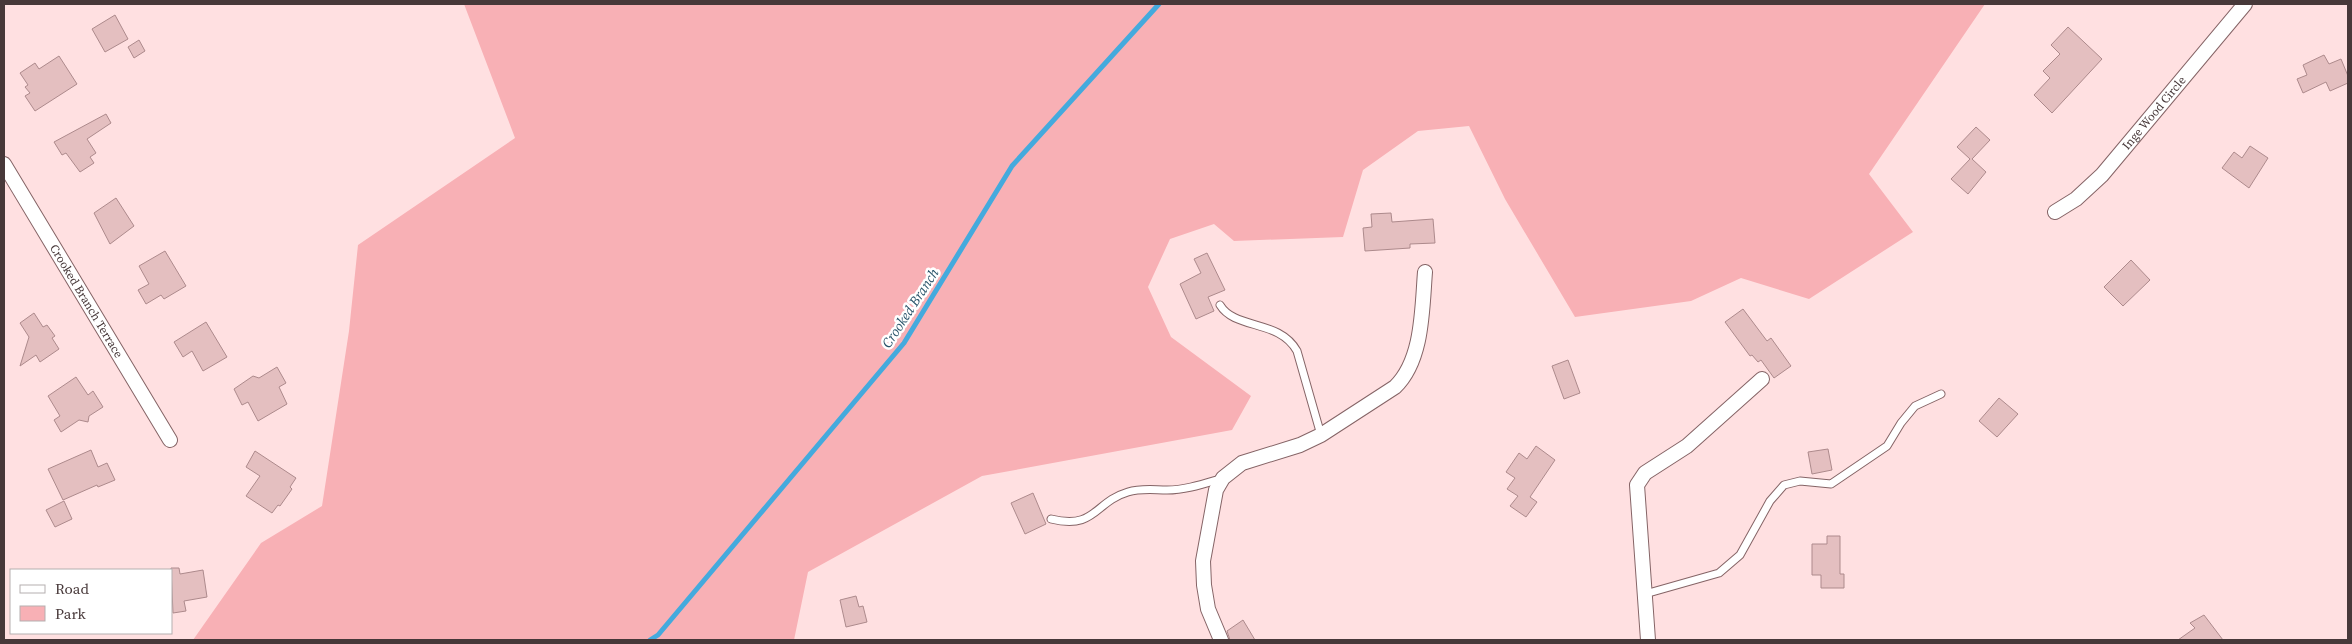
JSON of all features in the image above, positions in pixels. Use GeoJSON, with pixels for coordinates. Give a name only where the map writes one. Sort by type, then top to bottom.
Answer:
{"type":"FeatureCollection","features":[{"type":"Feature","properties":{"kind":"street","name":"Inge Wood Circle"},"geometry":{"type":"LineString","coordinates":[[2055,212],[2076,198],[2102,175],[2246,4]]}},
{"type":"Feature","properties":{"kind":"street","name":"Crooked Branch Terrace"},"geometry":{"type":"LineString","coordinates":[[4,164],[170,440]]}},
{"type":"Feature","properties":{"kind":"street"},"geometry":{"type":"LineString","coordinates":[[1221,640],[1208,609],[1203,561],[1216,490],[1223,478],[1242,463],[1300,446],[1321,435],[1395,387],[1404,378],[1416,348],[1425,272]]}},
{"type":"Feature","properties":{"kind":"street"},"geometry":{"type":"LineString","coordinates":[[1648,640],[1637,485],[1640,478],[1687,446],[1762,379]]}},
{"type":"Feature","properties":{"kind":"lane"},"geometry":{"type":"LineString","coordinates":[[1220,306],[1228,314],[1283,334],[1292,341],[1297,351],[1321,435]]}},
{"type":"Feature","properties":{"kind":"lane"},"geometry":{"type":"LineString","coordinates":[[1645,594],[1719,573],[1740,555],[1770,501],[1784,485],[1800,481],[1831,484],[1887,446],[1901,423],[1915,406],[1941,394]]}},
{"type":"Feature","properties":{"kind":"lane"},"geometry":{"type":"LineString","coordinates":[[1051,519],[1064,522],[1078,522],[1093,516],[1113,499],[1127,492],[1142,489],[1168,490],[1192,487],[1223,478]]}},
{"type":"Feature","properties":{"kind":"green space"},"geometry":{"type":"Polygon","coordinates":[[[464,4],[1985,4],[1869,174],[1913,232],[1809,299],[1741,278],[1691,301],[1575,317],[1505,199],[1469,126],[1418,131],[1363,170],[1343,237],[1234,241],[1214,224],[1170,239],[1148,287],[1171,337],[1251,396],[1232,430],[982,476],[808,572],[794,640],[193,640],[261,543],[322,506],[349,331],[358,245],[515,138],[464,4]]]}},
{"type":"Feature","properties":{"kind":"building"},"geometry":{"type":"Polygon","coordinates":[[[115,15],[128,39],[105,52],[92,29],[115,15]]]}},
{"type":"Feature","properties":{"kind":"building"},"geometry":{"type":"Polygon","coordinates":[[[2068,27],[2102,59],[2052,113],[2034,95],[2050,78],[2043,71],[2060,54],[2051,45],[2068,27]]]}},
{"type":"Feature","properties":{"kind":"building"},"geometry":{"type":"Polygon","coordinates":[[[139,40],[145,51],[134,58],[128,47],[139,40]]]}},
{"type":"Feature","properties":{"kind":"building"},"geometry":{"type":"Polygon","coordinates":[[[2324,55],[2329,64],[2341,59],[2348,76],[2348,83],[2330,91],[2326,82],[2303,93],[2297,79],[2307,75],[2303,65],[2324,55]]]}},
{"type":"Feature","properties":{"kind":"building"},"geometry":{"type":"Polygon","coordinates":[[[59,56],[77,84],[35,111],[25,96],[30,93],[25,87],[28,85],[20,73],[35,63],[39,69],[59,56]]]}},
{"type":"Feature","properties":{"kind":"building"},"geometry":{"type":"Polygon","coordinates":[[[106,114],[111,123],[87,139],[96,153],[90,157],[94,163],[80,172],[66,153],[62,155],[54,142],[106,114]]]}},
{"type":"Feature","properties":{"kind":"building"},"geometry":{"type":"Polygon","coordinates":[[[1976,127],[1990,140],[1972,159],[1986,172],[1968,194],[1951,179],[1970,159],[1957,147],[1976,127]]]}},
{"type":"Feature","properties":{"kind":"building"},"geometry":{"type":"Polygon","coordinates":[[[2250,146],[2268,158],[2249,188],[2222,168],[2234,152],[2242,158],[2250,146]]]}},
{"type":"Feature","properties":{"kind":"building"},"geometry":{"type":"Polygon","coordinates":[[[116,198],[134,226],[110,244],[94,213],[116,198]]]}},
{"type":"Feature","properties":{"kind":"building"},"geometry":{"type":"Polygon","coordinates":[[[1391,213],[1392,222],[1433,219],[1435,243],[1410,244],[1410,248],[1365,251],[1363,228],[1372,227],[1371,214],[1391,213]]]}},
{"type":"Feature","properties":{"kind":"building"},"geometry":{"type":"Polygon","coordinates":[[[165,251],[186,286],[164,299],[161,295],[146,304],[138,290],[149,284],[139,266],[165,251]]]}},
{"type":"Feature","properties":{"kind":"building"},"geometry":{"type":"Polygon","coordinates":[[[1207,253],[1225,290],[1208,297],[1214,311],[1196,319],[1180,284],[1201,273],[1194,259],[1207,253]]]}},
{"type":"Feature","properties":{"kind":"building"},"geometry":{"type":"Polygon","coordinates":[[[2131,260],[2150,280],[2123,306],[2104,287],[2131,260]]]}},
{"type":"Feature","properties":{"kind":"building"},"geometry":{"type":"Polygon","coordinates":[[[1743,309],[1767,341],[1771,338],[1791,366],[1774,378],[1761,360],[1758,362],[1752,355],[1750,356],[1725,322],[1743,309]]]}},
{"type":"Feature","properties":{"kind":"building"},"geometry":{"type":"Polygon","coordinates":[[[34,313],[43,327],[47,325],[55,336],[52,338],[59,349],[40,362],[36,355],[20,366],[29,337],[20,323],[34,313]]]}},
{"type":"Feature","properties":{"kind":"building"},"geometry":{"type":"Polygon","coordinates":[[[206,322],[227,357],[203,371],[192,351],[183,357],[174,342],[206,322]]]}},
{"type":"Feature","properties":{"kind":"building"},"geometry":{"type":"Polygon","coordinates":[[[1568,360],[1580,393],[1564,399],[1552,366],[1568,360]]]}},
{"type":"Feature","properties":{"kind":"building"},"geometry":{"type":"Polygon","coordinates":[[[277,367],[286,383],[279,387],[287,404],[258,421],[248,402],[242,405],[234,389],[253,376],[259,378],[277,367]]]}},
{"type":"Feature","properties":{"kind":"building"},"geometry":{"type":"Polygon","coordinates":[[[76,377],[88,395],[93,391],[103,407],[89,416],[88,422],[79,420],[61,432],[54,420],[60,416],[48,396],[76,377]]]}},
{"type":"Feature","properties":{"kind":"building"},"geometry":{"type":"Polygon","coordinates":[[[1999,398],[2018,414],[1997,437],[1979,421],[1999,398]]]}},
{"type":"Feature","properties":{"kind":"building"},"geometry":{"type":"Polygon","coordinates":[[[1536,446],[1555,460],[1530,497],[1537,502],[1526,517],[1510,506],[1518,496],[1507,489],[1515,478],[1506,472],[1519,453],[1527,459],[1536,446]]]}},
{"type":"Feature","properties":{"kind":"building"},"geometry":{"type":"Polygon","coordinates":[[[1828,449],[1832,470],[1812,474],[1808,452],[1828,449]]]}},
{"type":"Feature","properties":{"kind":"building"},"geometry":{"type":"Polygon","coordinates":[[[91,450],[98,467],[107,463],[115,480],[98,487],[97,485],[63,500],[48,469],[91,450]]]}},
{"type":"Feature","properties":{"kind":"building"},"geometry":{"type":"Polygon","coordinates":[[[255,451],[296,478],[290,487],[292,489],[280,506],[278,505],[272,513],[246,496],[260,476],[246,467],[255,451]]]}},
{"type":"Feature","properties":{"kind":"building"},"geometry":{"type":"Polygon","coordinates":[[[1033,493],[1046,524],[1025,534],[1011,503],[1033,493]]]}},
{"type":"Feature","properties":{"kind":"building"},"geometry":{"type":"Polygon","coordinates":[[[64,501],[72,519],[55,527],[46,510],[64,501]]]}},
{"type":"Feature","properties":{"kind":"building"},"geometry":{"type":"Polygon","coordinates":[[[1827,536],[1840,536],[1840,574],[1844,574],[1844,588],[1821,588],[1821,575],[1812,575],[1812,544],[1827,544],[1827,536]]]}},
{"type":"Feature","properties":{"kind":"building"},"geometry":{"type":"Polygon","coordinates":[[[179,568],[180,574],[203,570],[207,597],[184,601],[186,611],[173,613],[171,569],[179,568]]]}},
{"type":"Feature","properties":{"kind":"building"},"geometry":{"type":"Polygon","coordinates":[[[856,596],[859,607],[863,606],[867,622],[846,627],[840,600],[856,596]]]}},
{"type":"Feature","properties":{"kind":"building"},"geometry":{"type":"Polygon","coordinates":[[[2204,615],[2223,640],[2178,640],[2195,628],[2190,623],[2204,615]]]}},
{"type":"Feature","properties":{"kind":"building"},"geometry":{"type":"Polygon","coordinates":[[[1243,620],[1255,640],[1230,640],[1227,631],[1243,620]]]}},
{"type":"Feature","properties":{"kind":"waterway","name":"Crooked Branch"},"geometry":{"type":"LineString","coordinates":[[650,640],[658,635],[904,343],[1012,166],[1159,4]]}}]}
